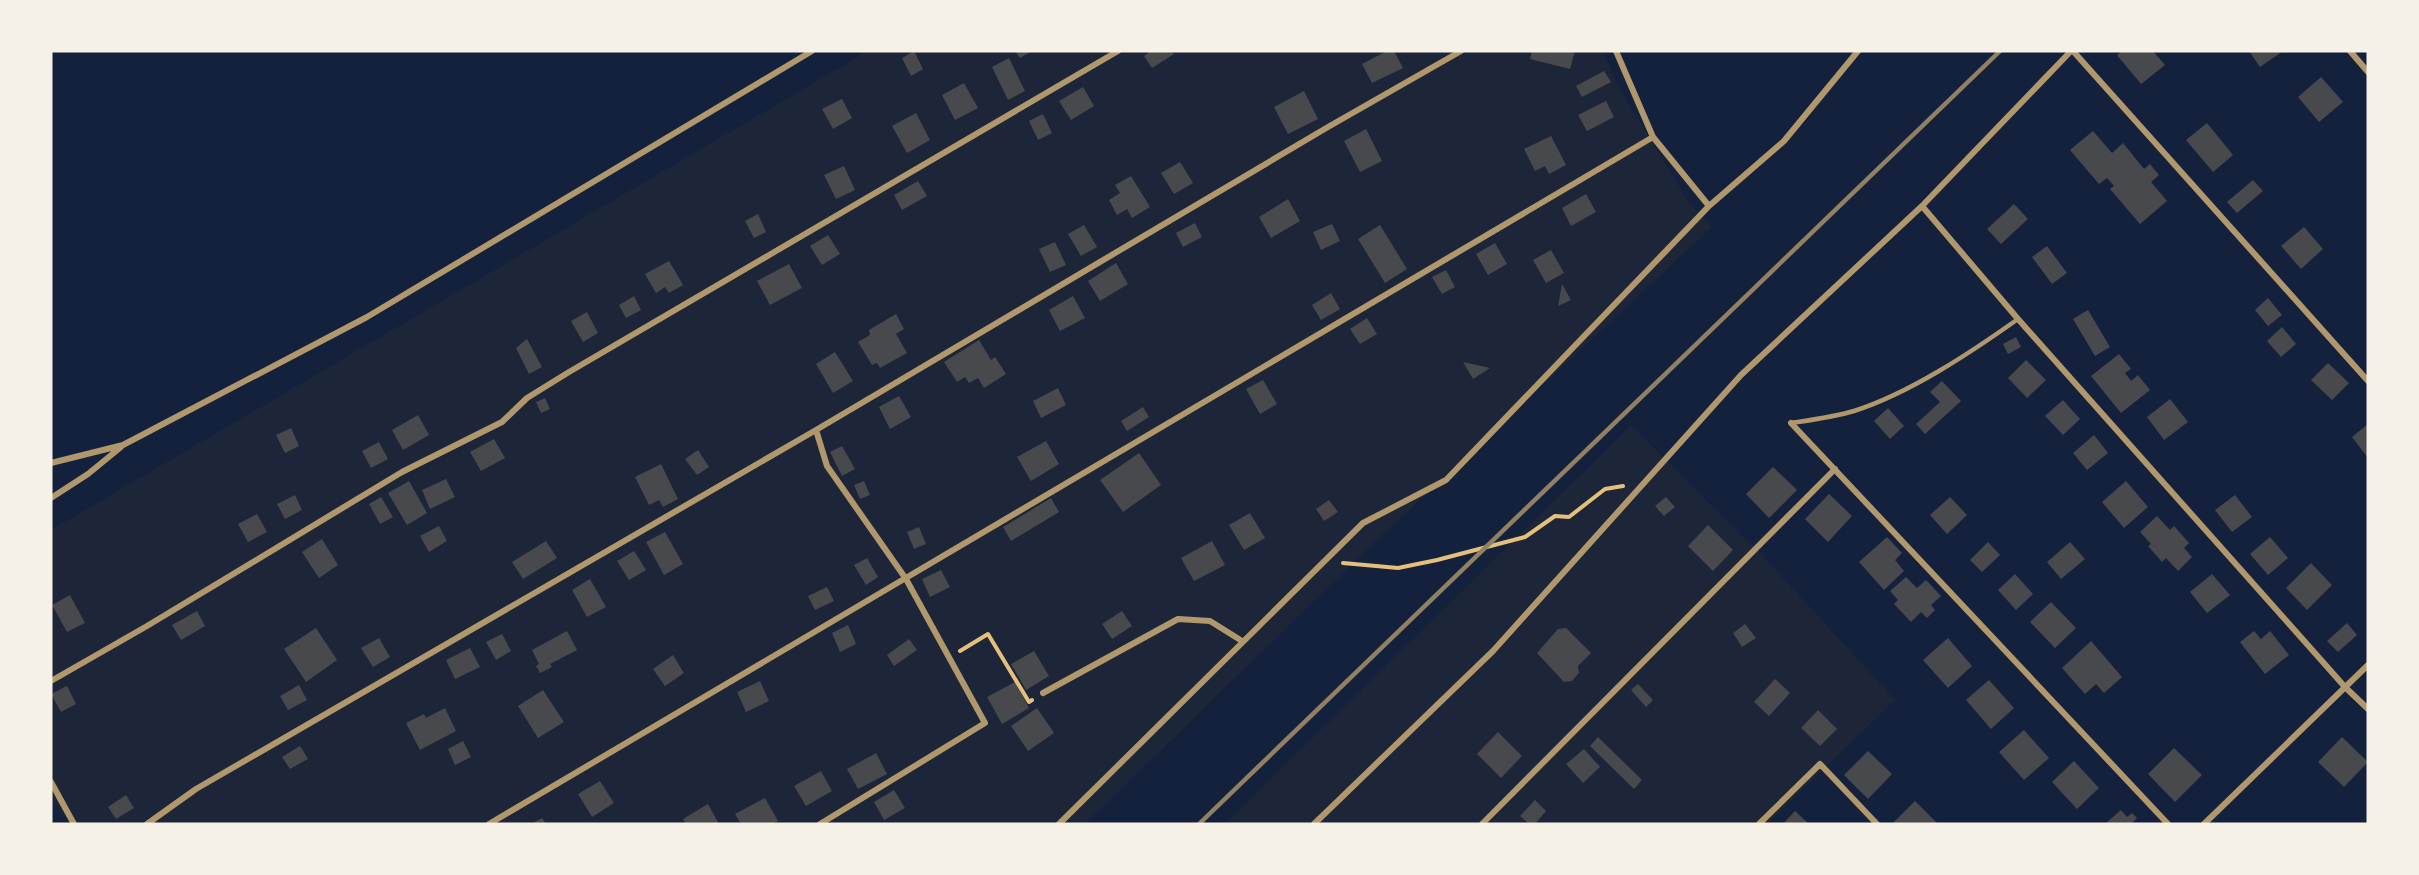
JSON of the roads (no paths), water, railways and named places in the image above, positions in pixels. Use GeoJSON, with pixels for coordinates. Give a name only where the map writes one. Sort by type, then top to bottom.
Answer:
{"type":"FeatureCollection","features":[{"type":"Feature","properties":{"kind":"street"},"geometry":{"type":"LineString","coordinates":[[51,498],[88,474],[123,445],[367,317],[812,51]]}},
{"type":"Feature","properties":{"kind":"street"},"geometry":{"type":"LineString","coordinates":[[51,681],[147,626],[402,472],[502,422],[527,398],[569,372],[1118,51]]}},
{"type":"Feature","properties":{"kind":"street"},"geometry":{"type":"LineString","coordinates":[[147,824],[196,789],[816,430],[1307,139],[1461,51]]}},
{"type":"Feature","properties":{"kind":"street"},"geometry":{"type":"LineString","coordinates":[[1616,51],[1653,137],[1710,206]]}},
{"type":"Feature","properties":{"kind":"street"},"geometry":{"type":"LineString","coordinates":[[1059,824],[1242,640],[1363,523],[1446,480],[1710,206],[1784,141],[1858,51]]}},
{"type":"Feature","properties":{"kind":"street"},"geometry":{"type":"LineString","coordinates":[[1314,824],[1492,651],[1741,375],[1922,206],[2072,51],[2368,381]]}},
{"type":"Feature","properties":{"kind":"street"},"geometry":{"type":"LineString","coordinates":[[2350,51],[2368,72]]}},
{"type":"Feature","properties":{"kind":"street"},"geometry":{"type":"LineString","coordinates":[[489,824],[1653,137]]}},
{"type":"Feature","properties":{"kind":"street"},"geometry":{"type":"LineString","coordinates":[[1922,206],[2345,687],[2368,709]]}},
{"type":"Feature","properties":{"kind":"street"},"geometry":{"type":"LineString","coordinates":[[1791,423],[2168,824]]}},
{"type":"Feature","properties":{"kind":"street"},"geometry":{"type":"LineString","coordinates":[[816,430],[827,466],[906,579],[985,723],[820,824]]}},
{"type":"Feature","properties":{"kind":"street"},"geometry":{"type":"LineString","coordinates":[[51,464],[123,445]]}},
{"type":"Feature","properties":{"kind":"street"},"geometry":{"type":"LineString","coordinates":[[1482,824],[1835,469]]}},
{"type":"Feature","properties":{"kind":"street"},"geometry":{"type":"LineString","coordinates":[[1043,693],[1178,619],[1210,621],[1242,640]]}},
{"type":"Feature","properties":{"kind":"street"},"geometry":{"type":"LineString","coordinates":[[2204,824],[2368,665]]}},
{"type":"Feature","properties":{"kind":"street"},"geometry":{"type":"LineString","coordinates":[[1759,824],[1820,764],[1877,824]]}},
{"type":"Feature","properties":{"kind":"street"},"geometry":{"type":"LineString","coordinates":[[51,782],[74,824]]}},
{"type":"Feature","properties":{"kind":"lane"},"geometry":{"type":"LineString","coordinates":[[1791,423],[1854,411],[1899,391],[1971,352],[2019,319]]}},
{"type":"Feature","properties":{"kind":"railway"},"geometry":{"type":"LineString","coordinates":[[1199,824],[2000,51]]}}]}
